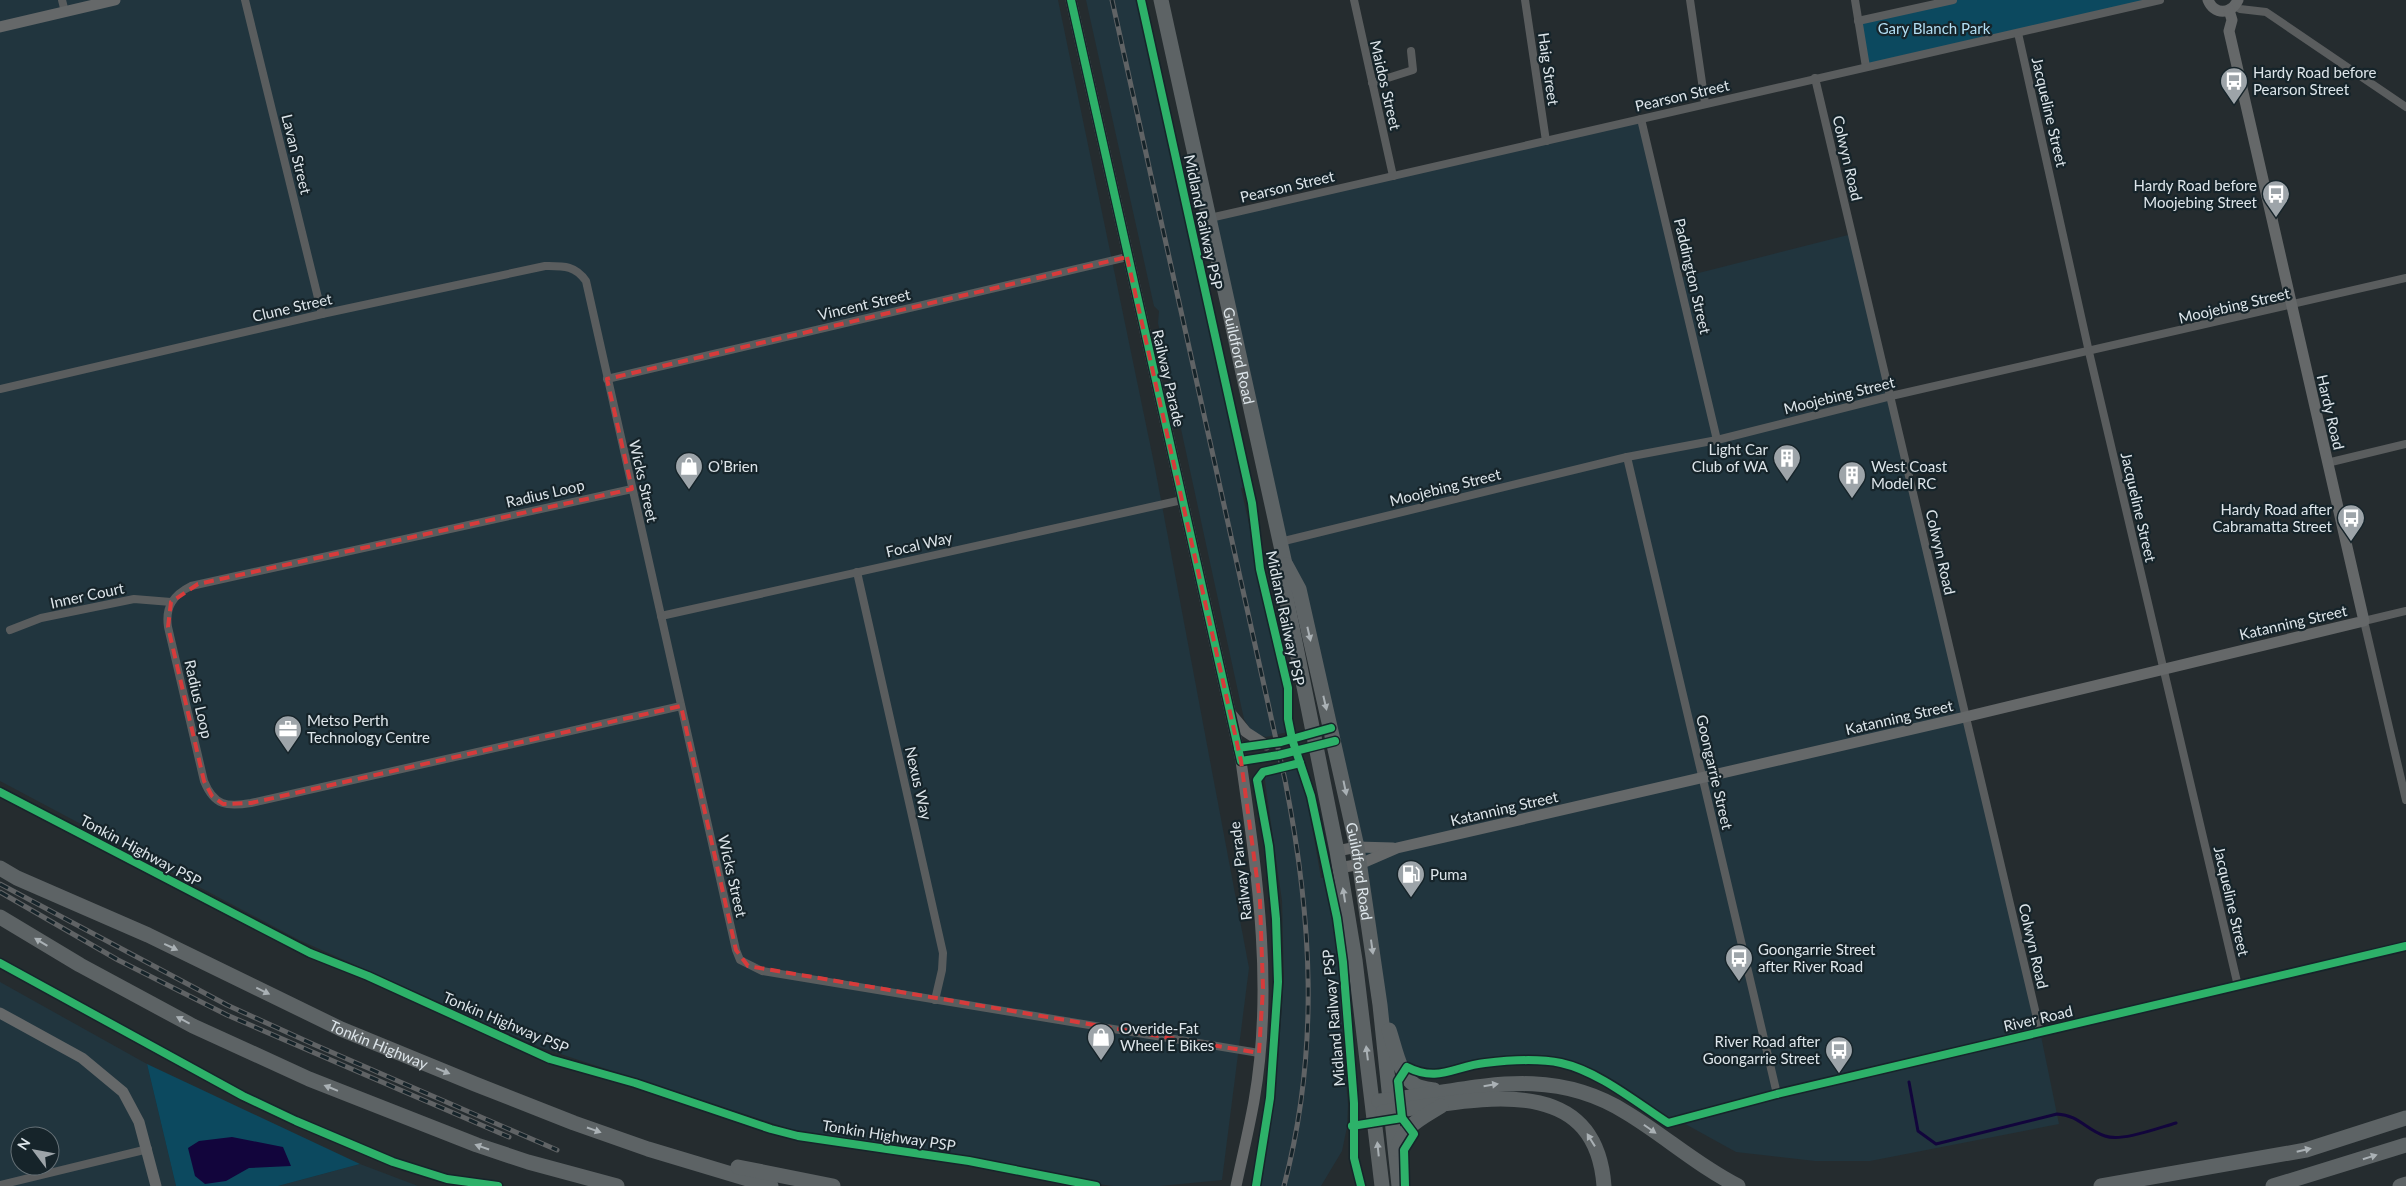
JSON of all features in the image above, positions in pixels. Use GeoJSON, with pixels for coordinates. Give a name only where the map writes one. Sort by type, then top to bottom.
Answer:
{"type":"FeatureCollection","features":[{"type":"Feature","properties":{"kind":"highway","name":"Guildford Road"},"geometry":{"type":"LineString","coordinates":[[1161,0],[1285,564],[1285,592],[1338,851],[1355,960],[1382,1186]]}},
{"type":"Feature","properties":{"kind":"highway","name":"Guildford Road"},"geometry":{"type":"LineString","coordinates":[[1285,564],[1299,589],[1358,847],[1380,1006],[1399,1186]]}},
{"type":"Feature","properties":{"kind":"highway"},"geometry":{"type":"LineString","coordinates":[[0,857],[148,935]]}},
{"type":"Feature","properties":{"kind":"highway","name":"Tonkin Highway"},"geometry":{"type":"LineString","coordinates":[[0,868],[17,878],[148,935],[341,1029],[556,1116],[648,1149],[771,1186]]}},
{"type":"Feature","properties":{"kind":"highway"},"geometry":{"type":"LineString","coordinates":[[0,918],[80,965],[193,1026],[309,1079],[486,1148],[528,1162],[617,1186]]}},
{"type":"Feature","properties":{"kind":"highway"},"geometry":{"type":"LineString","coordinates":[[1380,1006],[1403,1071],[1410,1081],[1417,1086],[1446,1097],[1536,1101],[1556,1108],[1574,1120],[1592,1139],[1603,1169],[1604,1186]]}},
{"type":"Feature","properties":{"kind":"highway"},"geometry":{"type":"LineString","coordinates":[[1373,1107],[1446,1097],[1505,1083],[1531,1082],[1557,1085],[1593,1095],[1626,1112],[1684,1153],[1738,1186]]}},
{"type":"Feature","properties":{"kind":"highway"},"geometry":{"type":"LineString","coordinates":[[1396,1152],[1400,1136],[1408,1126],[1446,1097]]}},
{"type":"Feature","properties":{"kind":"highway"},"geometry":{"type":"LineString","coordinates":[[2101,1186],[2306,1150],[2406,1118]]}},
{"type":"Feature","properties":{"kind":"highway"},"geometry":{"type":"LineString","coordinates":[[2273,1186],[2406,1146]]}},
{"type":"Feature","properties":{"kind":"highway"},"geometry":{"type":"LineString","coordinates":[[648,1149],[833,1186]]}},
{"type":"Feature","properties":{"kind":"highway"},"geometry":{"type":"LineString","coordinates":[[2151,1186],[2270,1156]]}},
{"type":"Feature","properties":{"kind":"highway"},"geometry":{"type":"LineString","coordinates":[[2400,1186],[2406,1184]]}},
{"type":"Feature","properties":{"kind":"street"},"geometry":{"type":"LineString","coordinates":[[0,27],[64,6],[115,0]]}},
{"type":"Feature","properties":{"kind":"street","name":"Lavan Street"},"geometry":{"type":"LineString","coordinates":[[245,0],[322,314]]}},
{"type":"Feature","properties":{"kind":"street","name":"Railway Parade"},"geometry":{"type":"LineString","coordinates":[[1071,0],[1241,761],[1260,901],[1263,988],[1254,1100],[1236,1186]]}},
{"type":"Feature","properties":{"kind":"street","name":"Maidos Street"},"geometry":{"type":"LineString","coordinates":[[1354,0],[1393,176]]}},
{"type":"Feature","properties":{"kind":"street","name":"Haig Street"},"geometry":{"type":"LineString","coordinates":[[1525,0],[1546,141]]}},
{"type":"Feature","properties":{"kind":"street"},"geometry":{"type":"LineString","coordinates":[[1690,0],[1705,104]]}},
{"type":"Feature","properties":{"kind":"street"},"geometry":{"type":"LineString","coordinates":[[1855,0],[1866,67]]}},
{"type":"Feature","properties":{"kind":"street"},"geometry":{"type":"LineString","coordinates":[[1858,21],[1953,0]]}},
{"type":"Feature","properties":{"kind":"street","name":"Pearson Street"},"geometry":{"type":"LineString","coordinates":[[1210,218],[2160,0]]}},
{"type":"Feature","properties":{"kind":"street","name":"Hardy Road"},"geometry":{"type":"LineString","coordinates":[[2208,0],[2213,8],[2232,6]]}},
{"type":"Feature","properties":{"kind":"street"},"geometry":{"type":"LineString","coordinates":[[2232,6],[2262,10],[2275,17],[2406,107]]}},
{"type":"Feature","properties":{"kind":"street","name":"Hardy Road"},"geometry":{"type":"LineString","coordinates":[[2232,6],[2222,23],[2229,31],[2364,621],[2403,778],[2406,800]]}},
{"type":"Feature","properties":{"kind":"street","name":"Jacqueline Street"},"geometry":{"type":"LineString","coordinates":[[2018,33],[2089,352],[2238,986]]}},
{"type":"Feature","properties":{"kind":"street"},"geometry":{"type":"LineString","coordinates":[[1372,83],[1413,70],[1411,51]]}},
{"type":"Feature","properties":{"kind":"street","name":"Colwyn Road"},"geometry":{"type":"LineString","coordinates":[[1816,78],[2040,1032]]}},
{"type":"Feature","properties":{"kind":"street","name":"Paddington Street"},"geometry":{"type":"LineString","coordinates":[[1641,119],[1717,440]]}},
{"type":"Feature","properties":{"kind":"street","name":"Vincent Street"},"geometry":{"type":"LineString","coordinates":[[607,379],[1127,257]]}},
{"type":"Feature","properties":{"kind":"street","name":"Clune Street"},"geometry":{"type":"LineString","coordinates":[[0,390],[322,314],[545,266],[573,268],[586,281]]}},
{"type":"Feature","properties":{"kind":"street","name":"Moojebing Street"},"geometry":{"type":"LineString","coordinates":[[1280,542],[1627,457],[1717,440],[1891,396],[2292,306],[2406,278]]}},
{"type":"Feature","properties":{"kind":"street","name":"Wicks Street"},"geometry":{"type":"LineString","coordinates":[[586,281],[736,950],[740,960],[762,971],[1259,1054]]}},
{"type":"Feature","properties":{"kind":"street"},"geometry":{"type":"LineString","coordinates":[[2327,462],[2406,444]]}},
{"type":"Feature","properties":{"kind":"street","name":"Goongarrie Street"},"geometry":{"type":"LineString","coordinates":[[1627,457],[1777,1094]]}},
{"type":"Feature","properties":{"kind":"street","name":"Radius Loop"},"geometry":{"type":"LineString","coordinates":[[632,489],[198,584],[185,589],[171,602],[166,617],[168,627],[204,781],[212,796],[223,804],[234,806],[681,706]]}},
{"type":"Feature","properties":{"kind":"street","name":"Focal Way"},"geometry":{"type":"LineString","coordinates":[[661,616],[1182,500]]}},
{"type":"Feature","properties":{"kind":"street","name":"Nexus Way"},"geometry":{"type":"LineString","coordinates":[[857,572],[942,953],[942,970],[935,1000]]}},
{"type":"Feature","properties":{"kind":"street","name":"Inner Court"},"geometry":{"type":"LineString","coordinates":[[10,630],[40,618],[134,599],[171,602]]}},
{"type":"Feature","properties":{"kind":"street","name":"Katanning Street"},"geometry":{"type":"LineString","coordinates":[[1340,868],[1360,864],[1398,848],[1965,717],[2406,611]]}},
{"type":"Feature","properties":{"kind":"street"},"geometry":{"type":"LineString","coordinates":[[1230,712],[1246,732],[1266,745]]}},
{"type":"Feature","properties":{"kind":"street"},"geometry":{"type":"LineString","coordinates":[[1241,761],[1279,755],[1316,739],[1333,734]]}},
{"type":"Feature","properties":{"kind":"street"},"geometry":{"type":"LineString","coordinates":[[1238,748],[1316,739],[1333,734]]}},
{"type":"Feature","properties":{"kind":"street","name":"Katanning Street"},"geometry":{"type":"LineString","coordinates":[[1338,851],[1358,847],[1398,848]]}},
{"type":"Feature","properties":{"kind":"street","name":"River Road"},"geometry":{"type":"LineString","coordinates":[[1678,1120],[1777,1094],[2406,946]]}},
{"type":"Feature","properties":{"kind":"street"},"geometry":{"type":"LineString","coordinates":[[0,1013],[82,1058],[123,1092],[139,1122],[148,1150],[156,1186]]}},
{"type":"Feature","properties":{"kind":"street"},"geometry":{"type":"LineString","coordinates":[[0,1184],[148,1150]]}},
{"type":"Feature","properties":{"kind":"highlighted area"},"geometry":{"type":"Polygon","coordinates":[[[1127,257],[1241,761],[1260,901],[1263,988],[1259,1053],[748,966],[736,950],[681,706],[251,803],[223,804],[212,796],[204,781],[168,627],[171,602],[198,584],[632,489],[607,379],[1127,257]]]}},
{"type":"Feature","properties":{"kind":"shaded area"},"geometry":{"type":"Polygon","coordinates":[[[0,0],[1058,0],[1155,468],[1249,968],[1222,1180],[1160,1186],[1113,1186],[1074,1181],[790,1129],[542,1048],[299,940],[0,781],[0,0]]]}},
{"type":"Feature","properties":{"kind":"shaded area"},"geometry":{"type":"Polygon","coordinates":[[[1086,0],[1139,0],[1246,487],[1241,488],[1285,687],[1288,732],[1266,737],[1259,735],[1252,732],[1244,719],[1158,323],[1159,311],[1154,306],[1086,0]]]}},
{"type":"Feature","properties":{"kind":"shaded area"},"geometry":{"type":"Polygon","coordinates":[[[1641,119],[1679,278],[1852,234],[2040,1031],[2059,1124],[1870,1161],[1815,1161],[1736,1152],[1678,1120],[1668,1123],[1593,1075],[1562,1063],[1526,1060],[1483,1063],[1440,1075],[1416,1071],[1407,1067],[1380,1005],[1357,847],[1285,564],[1210,218],[1641,119]]]}},
{"type":"Feature","properties":{"kind":"shaded area"},"geometry":{"type":"Polygon","coordinates":[[[1298,766],[1305,787],[1321,878],[1325,878],[1330,901],[1341,966],[1343,1047],[1348,1105],[1347,1127],[1342,1151],[1321,1186],[1260,1186],[1278,1061],[1284,977],[1282,901],[1264,774],[1298,766]]]}},
{"type":"Feature","properties":{"kind":"shaded area"},"geometry":{"type":"Polygon","coordinates":[[[0,982],[147,1064],[176,1186],[0,1186],[0,982]]]}},
{"type":"Feature","properties":{"kind":"shaded area"},"geometry":{"type":"Polygon","coordinates":[[[232,1137],[283,1147],[291,1166],[249,1168],[226,1181],[205,1184],[195,1176],[188,1148],[199,1141],[232,1137]]]}},
{"type":"Feature","properties":{"kind":"shaded area"},"geometry":{"type":"Polygon","coordinates":[[[360,1164],[418,1186],[278,1186],[360,1164]]]}},
{"type":"Feature","properties":{"kind":"green space","name":"Gary Blanch Park"},"geometry":{"type":"Polygon","coordinates":[[[1949,0],[2160,0],[1866,67],[1858,21],[1949,0]]]}},
{"type":"Feature","properties":{"kind":"green space"},"geometry":{"type":"Polygon","coordinates":[[[147,1064],[360,1164],[278,1186],[176,1186],[147,1064]]]}},
{"type":"Feature","properties":{"kind":"waterway"},"geometry":{"type":"LineString","coordinates":[[1909,1082],[1918,1131],[1936,1144],[2057,1114],[2071,1117],[2098,1133],[2112,1137],[2140,1134],[2176,1123]]}},
{"type":"Feature","properties":{"kind":"railway"},"geometry":{"type":"LineString","coordinates":[[1112,0],[1285,780],[1294,831],[1306,933],[1307,1033],[1303,1084],[1284,1186]]}},
{"type":"Feature","properties":{"kind":"railway"},"geometry":{"type":"LineString","coordinates":[[0,884],[227,1005],[557,1150]]}},
{"type":"Feature","properties":{"kind":"railway"},"geometry":{"type":"LineString","coordinates":[[0,892],[118,960],[227,1015],[509,1137]]}},
{"type":"Feature","properties":{"kind":"cycle path"},"geometry":{"type":"LineString","coordinates":[[1071,0],[1241,761],[1279,755],[1335,741]]}},
{"type":"Feature","properties":{"kind":"cycle path","name":"Midland Railway PSP"},"geometry":{"type":"LineString","coordinates":[[1141,0],[1252,503],[1260,569],[1288,688],[1288,719],[1292,739],[1311,796],[1337,918],[1343,962],[1354,1103],[1354,1158],[1361,1186]]}},
{"type":"Feature","properties":{"kind":"cycle path"},"geometry":{"type":"LineString","coordinates":[[1238,748],[1281,742],[1331,728]]}},
{"type":"Feature","properties":{"kind":"cycle path"},"geometry":{"type":"LineString","coordinates":[[1256,1186],[1270,1098],[1278,982],[1276,919],[1269,846],[1257,780],[1263,772],[1300,763]]}},
{"type":"Feature","properties":{"kind":"cycle path","name":"Tonkin Highway PSP"},"geometry":{"type":"LineString","coordinates":[[0,792],[310,953],[368,976],[550,1059],[635,1083],[771,1129],[798,1136],[969,1161],[1096,1186]]}},
{"type":"Feature","properties":{"kind":"cycle path"},"geometry":{"type":"LineString","coordinates":[[1352,1126],[1402,1118],[1398,1081],[1407,1067],[1418,1072],[1437,1074],[1485,1063],[1523,1060],[1543,1060],[1561,1063],[1589,1073],[1617,1088],[1668,1123],[1777,1094],[2406,946]]}},
{"type":"Feature","properties":{"kind":"cycle path"},"geometry":{"type":"LineString","coordinates":[[0,963],[243,1096],[296,1121],[393,1162],[447,1179],[498,1186]]}},
{"type":"Feature","properties":{"kind":"cycle path"},"geometry":{"type":"LineString","coordinates":[[1402,1118],[1414,1134],[1404,1150],[1405,1186]]}},
{"type":"Feature","properties":{"kind":"place","name":"Hardy Road before Pearson Street"},"geometry":{"type":"Point","coordinates":[2234,105]}},
{"type":"Feature","properties":{"kind":"place","name":"Hardy Road before Moojebing Street"},"geometry":{"type":"Point","coordinates":[2276,218]}},
{"type":"Feature","properties":{"kind":"place","name":"Light Car Club of WA"},"geometry":{"type":"Point","coordinates":[1787,482]}},
{"type":"Feature","properties":{"kind":"place","name":"O’Brien"},"geometry":{"type":"Point","coordinates":[689,490]}},
{"type":"Feature","properties":{"kind":"place","name":"West Coast Model RC"},"geometry":{"type":"Point","coordinates":[1852,499]}},
{"type":"Feature","properties":{"kind":"place","name":"Hardy Road after Cabramatta Street"},"geometry":{"type":"Point","coordinates":[2351,542]}},
{"type":"Feature","properties":{"kind":"place","name":"Metso Perth Technology Centre"},"geometry":{"type":"Point","coordinates":[288,753]}},
{"type":"Feature","properties":{"kind":"place","name":"Puma"},"geometry":{"type":"Point","coordinates":[1411,898]}},
{"type":"Feature","properties":{"kind":"place","name":"Goongarrie Street after River Road"},"geometry":{"type":"Point","coordinates":[1739,982]}},
{"type":"Feature","properties":{"kind":"place","name":"Overide-Fat Wheel E Bikes"},"geometry":{"type":"Point","coordinates":[1101,1061]}},
{"type":"Feature","properties":{"kind":"place","name":"River Road after Goongarrie Street"},"geometry":{"type":"Point","coordinates":[1839,1074]}}]}
